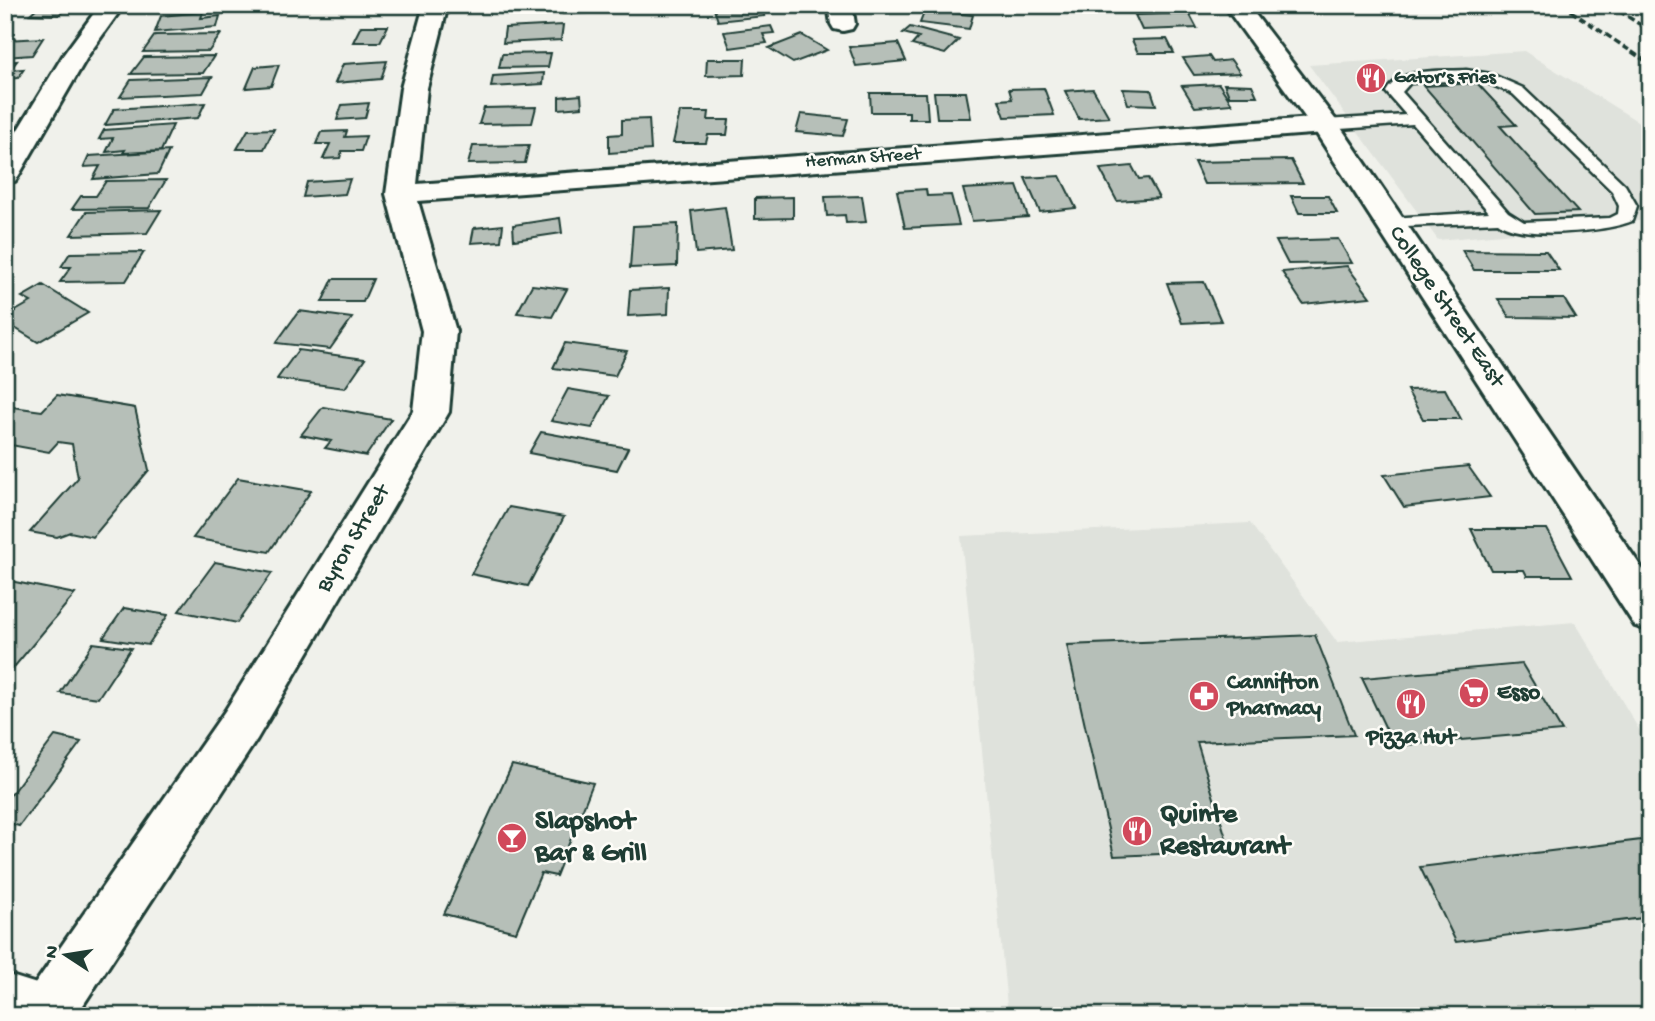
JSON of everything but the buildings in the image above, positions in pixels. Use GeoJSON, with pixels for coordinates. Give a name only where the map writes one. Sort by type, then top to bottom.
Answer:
{"type":"FeatureCollection","features":[{"type":"Feature","properties":{"kind":"street"},"geometry":{"type":"LineString","coordinates":[[5,175],[77,54],[112,5]]}},
{"type":"Feature","properties":{"kind":"street","name":"Byron Street"},"geometry":{"type":"LineString","coordinates":[[37,1009],[241,724],[431,412],[439,331],[401,194],[414,88],[436,5]]}},
{"type":"Feature","properties":{"kind":"street","name":"College Street East"},"geometry":{"type":"LineString","coordinates":[[1236,5],[1325,125],[1650,614]]}},
{"type":"Feature","properties":{"kind":"street","name":"Herman Street"},"geometry":{"type":"LineString","coordinates":[[401,194],[1325,125]]}},
{"type":"Feature","properties":{"kind":"lane"},"geometry":{"type":"LineString","coordinates":[[1466,75],[1486,77],[1504,83],[1518,91],[1619,189],[1628,206],[1626,218],[1613,223],[1523,227],[1510,223],[1502,216],[1394,92],[1398,83],[1406,79],[1466,75]]}},
{"type":"Feature","properties":{"kind":"lane"},"geometry":{"type":"LineString","coordinates":[[1325,125],[1417,119]]}},
{"type":"Feature","properties":{"kind":"lane"},"geometry":{"type":"LineString","coordinates":[[1390,223],[1502,216]]}},
{"type":"Feature","properties":{"kind":"shaded area"},"geometry":{"type":"Polygon","coordinates":[[[1524,51],[1650,129],[1650,220],[1438,240],[1309,65],[1524,51]]]}},
{"type":"Feature","properties":{"kind":"shaded area"},"geometry":{"type":"Polygon","coordinates":[[[1250,523],[1337,642],[1575,622],[1650,748],[1650,1008],[1620,1016],[1008,1016],[961,536],[1250,523]]]}},
{"type":"Feature","properties":{"kind":"railway"},"geometry":{"type":"LineString","coordinates":[[1562,5],[1650,64]]}},
{"type":"Feature","properties":{"kind":"railway"},"geometry":{"type":"LineString","coordinates":[[1610,5],[1650,31]]}},
{"type":"Feature","properties":{"kind":"place","name":"Gator’s Fries"},"geometry":{"type":"Point","coordinates":[1371,78]}},
{"type":"Feature","properties":{"kind":"place","name":"Esso"},"geometry":{"type":"Point","coordinates":[1474,693]}},
{"type":"Feature","properties":{"kind":"place","name":"Cannifton Pharmacy"},"geometry":{"type":"Point","coordinates":[1204,696]}},
{"type":"Feature","properties":{"kind":"place","name":"Pizza Hut"},"geometry":{"type":"Point","coordinates":[1411,704]}},
{"type":"Feature","properties":{"kind":"place","name":"Quinte Restaurant"},"geometry":{"type":"Point","coordinates":[1137,831]}},
{"type":"Feature","properties":{"kind":"place","name":"Slapshot Bar & Grill"},"geometry":{"type":"Point","coordinates":[512,838]}}]}
